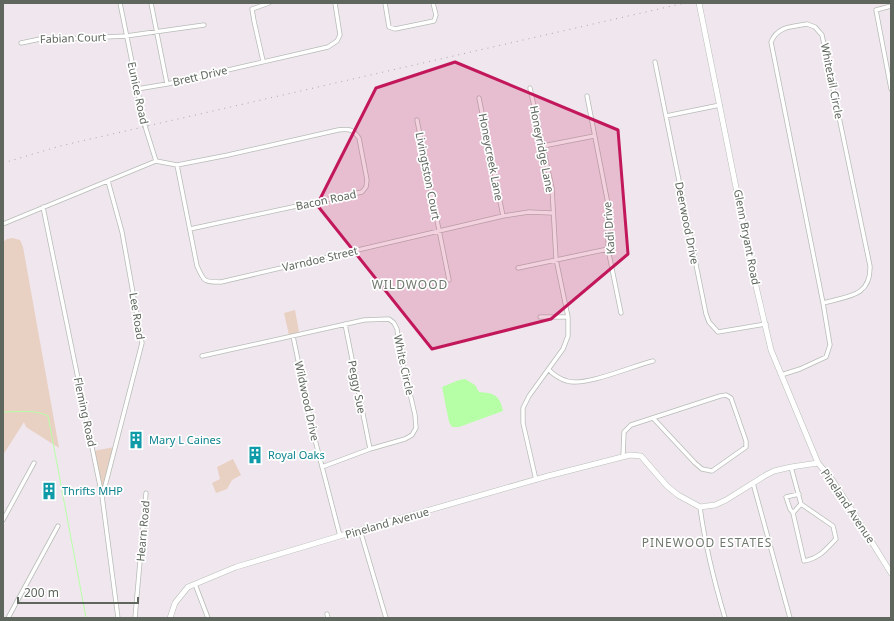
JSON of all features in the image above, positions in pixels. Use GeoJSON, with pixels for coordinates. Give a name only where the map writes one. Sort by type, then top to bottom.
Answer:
{"type":"FeatureCollection","features":[{"type":"Feature","properties":{"kind":"street","name":"Eunice Road"},"geometry":{"type":"LineString","coordinates":[[120,3],[145,126],[156,162]]}},
{"type":"Feature","properties":{"kind":"street"},"geometry":{"type":"LineString","coordinates":[[151,3],[167,84]]}},
{"type":"Feature","properties":{"kind":"street"},"geometry":{"type":"LineString","coordinates":[[263,61],[252,10],[269,3]]}},
{"type":"Feature","properties":{"kind":"street","name":"Brett Drive"},"geometry":{"type":"LineString","coordinates":[[137,89],[167,84],[328,47],[338,41],[340,35],[340,27],[335,3]]}},
{"type":"Feature","properties":{"kind":"street"},"geometry":{"type":"LineString","coordinates":[[385,3],[389,27],[395,29],[434,21],[436,16],[433,3]]}},
{"type":"Feature","properties":{"kind":"street","name":"Glenn Bryant Road"},"geometry":{"type":"LineString","coordinates":[[699,3],[771,350],[818,463]]}},
{"type":"Feature","properties":{"kind":"street"},"geometry":{"type":"LineString","coordinates":[[891,6],[876,10],[891,89]]}},
{"type":"Feature","properties":{"kind":"street","name":"Whitetail Circle"},"geometry":{"type":"LineString","coordinates":[[781,375],[800,369],[826,357],[830,345],[771,42],[775,34],[783,28],[807,24],[815,27],[822,35],[870,266],[870,277],[866,286],[856,294],[823,303]]}},
{"type":"Feature","properties":{"kind":"street","name":"Fabian Court"},"geometry":{"type":"LineString","coordinates":[[20,43],[45,38],[63,39],[126,36],[204,25]]}},
{"type":"Feature","properties":{"kind":"street","name":"Deerwood Drive"},"geometry":{"type":"LineString","coordinates":[[655,62],[704,306],[709,322],[718,332],[766,324]]}},
{"type":"Feature","properties":{"kind":"street","name":"Honeyridge Lane"},"geometry":{"type":"LineString","coordinates":[[530,88],[552,188],[552,213],[556,259],[568,317]]}},
{"type":"Feature","properties":{"kind":"street","name":"Kadi Drive"},"geometry":{"type":"LineString","coordinates":[[587,96],[608,204],[608,248],[621,313]]}},
{"type":"Feature","properties":{"kind":"street","name":"Honeycreek Lane"},"geometry":{"type":"LineString","coordinates":[[479,98],[503,216]]}},
{"type":"Feature","properties":{"kind":"street"},"geometry":{"type":"LineString","coordinates":[[666,116],[720,105]]}},
{"type":"Feature","properties":{"kind":"street","name":"Livingtston Court"},"geometry":{"type":"LineString","coordinates":[[417,120],[449,280]]}},
{"type":"Feature","properties":{"kind":"street","name":"Bacon Road"},"geometry":{"type":"LineString","coordinates":[[177,164],[228,155],[338,130],[350,129],[355,132],[359,138],[367,180],[366,187],[362,192],[190,229]]}},
{"type":"Feature","properties":{"kind":"street"},"geometry":{"type":"LineString","coordinates":[[543,146],[594,136]]}},
{"type":"Feature","properties":{"kind":"street"},"geometry":{"type":"LineString","coordinates":[[3,224],[156,162],[177,164]]}},
{"type":"Feature","properties":{"kind":"street","name":"Varndoe Street"},"geometry":{"type":"LineString","coordinates":[[177,164],[197,266],[202,278],[208,282],[222,282],[503,216],[529,212],[552,213]]}},
{"type":"Feature","properties":{"kind":"street","name":"Lee Road"},"geometry":{"type":"LineString","coordinates":[[102,496],[142,343],[122,232],[108,181]]}},
{"type":"Feature","properties":{"kind":"street","name":"Fleming Road"},"geometry":{"type":"LineString","coordinates":[[43,207],[102,496],[118,618]]}},
{"type":"Feature","properties":{"kind":"street"},"geometry":{"type":"LineString","coordinates":[[518,268],[608,248]]}},
{"type":"Feature","properties":{"kind":"street"},"geometry":{"type":"LineString","coordinates":[[536,480],[523,423],[523,408],[529,396],[563,349],[568,336],[568,317],[540,317]]}},
{"type":"Feature","properties":{"kind":"street","name":"White Circle"},"geometry":{"type":"LineString","coordinates":[[202,356],[364,320],[390,319],[397,329],[399,346],[415,415],[416,428],[412,435],[405,439],[370,449],[322,467]]}},
{"type":"Feature","properties":{"kind":"street","name":"Peggy Sue"},"geometry":{"type":"LineString","coordinates":[[345,324],[370,449]]}},
{"type":"Feature","properties":{"kind":"street","name":"Wildwood Drive"},"geometry":{"type":"LineString","coordinates":[[293,336],[312,428],[340,536]]}},
{"type":"Feature","properties":{"kind":"street"},"geometry":{"type":"LineString","coordinates":[[549,370],[554,375],[566,381],[588,381],[653,361]]}},
{"type":"Feature","properties":{"kind":"street"},"geometry":{"type":"LineString","coordinates":[[623,456],[624,432],[631,425],[653,418],[726,395],[731,398],[746,441],[746,447],[712,471],[702,469],[694,463],[653,418]]}},
{"type":"Feature","properties":{"kind":"street","name":"Pineland Avenue"},"geometry":{"type":"LineString","coordinates":[[170,618],[179,598],[188,587],[194,583],[236,567],[360,530],[630,455],[641,456],[667,486],[678,495],[700,507],[720,503],[774,471],[818,463],[833,481],[856,515],[891,574]]}},
{"type":"Feature","properties":{"kind":"street"},"geometry":{"type":"LineString","coordinates":[[3,520],[34,463]]}},
{"type":"Feature","properties":{"kind":"street"},"geometry":{"type":"LineString","coordinates":[[791,467],[799,494],[801,504],[833,526],[836,539],[820,555],[804,561],[793,513],[786,497],[799,494]]}},
{"type":"Feature","properties":{"kind":"street"},"geometry":{"type":"LineString","coordinates":[[753,483],[790,618]]}},
{"type":"Feature","properties":{"kind":"street","name":"Hearn Road"},"geometry":{"type":"LineString","coordinates":[[135,618],[146,493]]}},
{"type":"Feature","properties":{"kind":"street"},"geometry":{"type":"LineString","coordinates":[[793,513],[801,504]]}},
{"type":"Feature","properties":{"kind":"street"},"geometry":{"type":"LineString","coordinates":[[700,507],[704,535],[712,571],[725,618]]}},
{"type":"Feature","properties":{"kind":"street"},"geometry":{"type":"LineString","coordinates":[[8,618],[58,526]]}},
{"type":"Feature","properties":{"kind":"street"},"geometry":{"type":"LineString","coordinates":[[360,530],[386,618]]}},
{"type":"Feature","properties":{"kind":"street"},"geometry":{"type":"LineString","coordinates":[[194,583],[208,618]]}},
{"type":"Feature","properties":{"kind":"highlighted area"},"geometry":{"type":"Polygon","coordinates":[[[455,62],[618,130],[628,254],[551,319],[432,349],[317,205],[376,88],[455,62]]]}},
{"type":"Feature","properties":{"kind":"shaded area"},"geometry":{"type":"Polygon","coordinates":[[[12,238],[20,240],[23,247],[59,448],[26,427],[24,422],[3,455],[3,242],[12,238]]]}},
{"type":"Feature","properties":{"kind":"shaded area"},"geometry":{"type":"Polygon","coordinates":[[[295,310],[299,332],[289,335],[284,313],[295,310]]]}},
{"type":"Feature","properties":{"kind":"shaded area"},"geometry":{"type":"Polygon","coordinates":[[[465,379],[475,385],[479,392],[489,393],[496,396],[503,411],[459,427],[452,427],[449,422],[442,387],[465,379]]]}},
{"type":"Feature","properties":{"kind":"shaded area"},"geometry":{"type":"Polygon","coordinates":[[[115,447],[104,489],[101,489],[93,451],[115,447]]]}},
{"type":"Feature","properties":{"kind":"shaded area"},"geometry":{"type":"Polygon","coordinates":[[[233,459],[241,475],[232,480],[227,489],[216,493],[212,483],[220,479],[217,467],[233,459]]]}},
{"type":"Feature","properties":{"kind":"waterway"},"geometry":{"type":"LineString","coordinates":[[3,412],[37,412],[48,416],[86,618]]}},
{"type":"Feature","properties":{"kind":"railway"},"geometry":{"type":"LineString","coordinates":[[3,163],[60,146],[685,3]]}},
{"type":"Feature","properties":{"kind":"place","name":"Mary L Caines"},"geometry":{"type":"Point","coordinates":[136,440]}},
{"type":"Feature","properties":{"kind":"place","name":"Royal Oaks"},"geometry":{"type":"Point","coordinates":[255,455]}},
{"type":"Feature","properties":{"kind":"place","name":"Thrifts MHP"},"geometry":{"type":"Point","coordinates":[49,491]}},
{"type":"Feature","properties":{"kind":"district","name":"WILDWOOD"},"geometry":{"type":"Point","coordinates":[410,285]}},
{"type":"Feature","properties":{"kind":"district","name":"PINEWOOD ESTATES"},"geometry":{"type":"Point","coordinates":[707,543]}}]}
